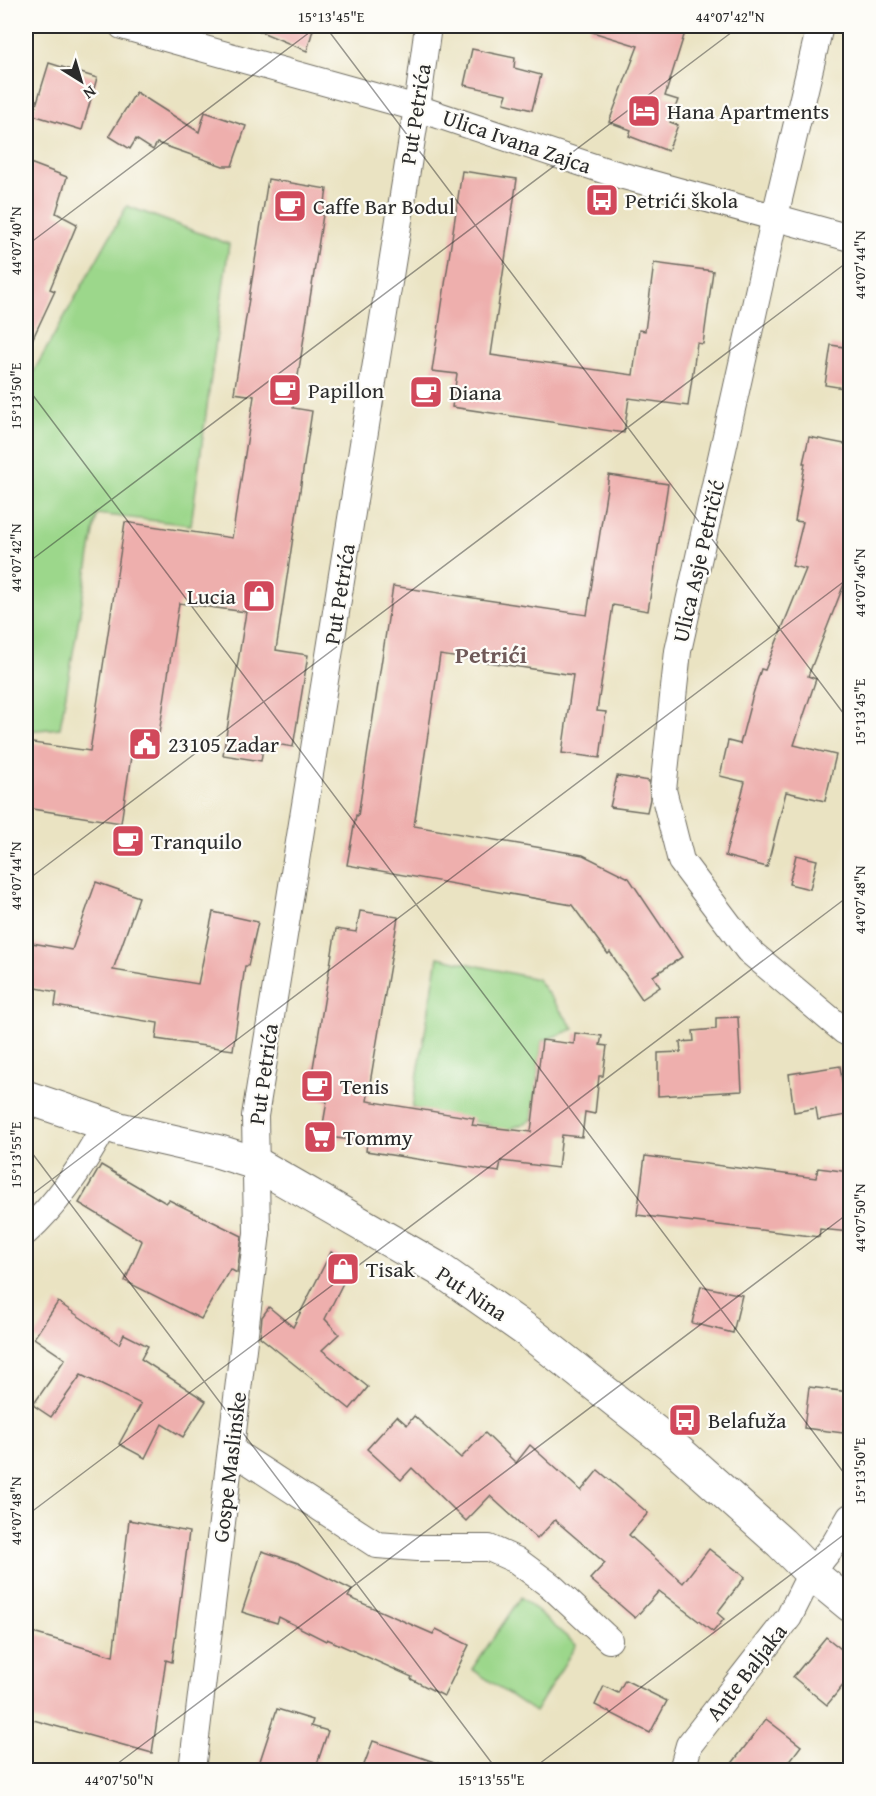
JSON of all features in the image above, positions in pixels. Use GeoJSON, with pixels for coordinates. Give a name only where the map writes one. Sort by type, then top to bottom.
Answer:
{"type":"FeatureCollection","features":[{"type":"Feature","properties":{"kind":"main road","name":"Put Nina"},"geometry":{"type":"LineString","coordinates":[[26,1097],[105,1125],[220,1152],[255,1163],[439,1269],[530,1333],[669,1443],[850,1605]]}},
{"type":"Feature","properties":{"kind":"street","name":"Ulica Ivana Zajca"},"geometry":{"type":"LineString","coordinates":[[122,26],[417,108],[609,172],[850,238]]}},
{"type":"Feature","properties":{"kind":"street","name":"Put Petrića"},"geometry":{"type":"LineString","coordinates":[[255,1163],[255,1116],[417,108],[428,26]]}},
{"type":"Feature","properties":{"kind":"street","name":"Ulica Asje Petričić"},"geometry":{"type":"LineString","coordinates":[[820,26],[678,651],[663,790],[681,861],[748,950],[850,1034]]}},
{"type":"Feature","properties":{"kind":"street"},"geometry":{"type":"LineString","coordinates":[[26,1232],[44,1215],[82,1164],[105,1125]]}},
{"type":"Feature","properties":{"kind":"street","name":"Gospe Maslinske"},"geometry":{"type":"LineString","coordinates":[[192,1770],[257,1233],[255,1163]]}},
{"type":"Feature","properties":{"kind":"street"},"geometry":{"type":"LineString","coordinates":[[231,1450],[377,1545],[418,1548],[489,1548],[516,1560],[550,1586],[609,1640]]}},
{"type":"Feature","properties":{"kind":"street"},"geometry":{"type":"LineString","coordinates":[[812,1573],[835,1543],[850,1517]]}},
{"type":"Feature","properties":{"kind":"street","name":"Ante Baljaka"},"geometry":{"type":"LineString","coordinates":[[682,1770],[689,1745],[789,1617],[812,1573]]}},
{"type":"Feature","properties":{"kind":"green space"},"geometry":{"type":"Polygon","coordinates":[[[127,206],[229,244],[191,525],[97,514],[60,728],[26,731],[26,385],[127,206]]]}},
{"type":"Feature","properties":{"kind":"green space"},"geometry":{"type":"Polygon","coordinates":[[[438,957],[537,979],[574,1029],[542,1041],[532,1120],[491,1137],[490,1125],[412,1108],[438,957]]]}},
{"type":"Feature","properties":{"kind":"green space"},"geometry":{"type":"Polygon","coordinates":[[[521,1597],[576,1645],[535,1712],[472,1669],[521,1597]]]}},
{"type":"Feature","properties":{"kind":"building"},"geometry":{"type":"Polygon","coordinates":[[[247,26],[314,26],[307,51],[247,26]]]}},
{"type":"Feature","properties":{"kind":"building"},"geometry":{"type":"Polygon","coordinates":[[[589,26],[687,26],[665,96],[678,100],[670,122],[678,125],[668,151],[629,136],[631,130],[609,122],[638,46],[589,31],[589,26]]]}},
{"type":"Feature","properties":{"kind":"building"},"geometry":{"type":"Polygon","coordinates":[[[472,49],[515,58],[514,68],[541,75],[532,110],[504,103],[507,94],[464,85],[472,49]]]}},
{"type":"Feature","properties":{"kind":"building"},"geometry":{"type":"Polygon","coordinates":[[[49,63],[97,78],[82,130],[33,115],[49,63]]]}},
{"type":"Feature","properties":{"kind":"building"},"geometry":{"type":"Polygon","coordinates":[[[136,92],[199,132],[205,112],[246,126],[232,166],[223,166],[157,143],[153,150],[136,139],[130,149],[109,136],[136,92]]]}},
{"type":"Feature","properties":{"kind":"building"},"geometry":{"type":"Polygon","coordinates":[[[30,163],[67,177],[56,213],[77,224],[50,289],[55,291],[26,353],[26,175],[30,163]]]}},
{"type":"Feature","properties":{"kind":"building"},"geometry":{"type":"Polygon","coordinates":[[[462,171],[517,179],[491,355],[633,375],[639,330],[645,331],[654,263],[713,271],[703,344],[697,343],[688,406],[629,398],[624,433],[452,407],[457,374],[432,371],[462,171]]]}},
{"type":"Feature","properties":{"kind":"building"},"geometry":{"type":"Polygon","coordinates":[[[268,179],[327,189],[293,408],[312,411],[276,650],[308,655],[293,747],[264,742],[261,761],[223,755],[246,612],[179,603],[159,734],[135,730],[121,823],[26,808],[26,742],[90,751],[125,522],[232,538],[254,396],[234,393],[268,179]]]}},
{"type":"Feature","properties":{"kind":"building"},"geometry":{"type":"Polygon","coordinates":[[[831,345],[850,348],[850,389],[825,385],[831,345]]]}},
{"type":"Feature","properties":{"kind":"building"},"geometry":{"type":"Polygon","coordinates":[[[809,437],[850,445],[850,581],[846,579],[808,676],[816,679],[794,745],[836,755],[825,801],[786,792],[767,867],[725,856],[745,782],[720,776],[728,741],[740,744],[761,669],[765,670],[806,569],[792,566],[803,522],[795,521],[809,437]]]}},
{"type":"Feature","properties":{"kind":"building"},"geometry":{"type":"Polygon","coordinates":[[[609,475],[668,484],[648,611],[613,605],[597,711],[606,712],[600,758],[562,753],[573,675],[440,655],[414,826],[583,855],[629,878],[682,957],[653,976],[660,987],[642,999],[610,952],[608,954],[572,905],[347,865],[356,815],[358,816],[393,586],[587,615],[609,475]]]}},
{"type":"Feature","properties":{"kind":"building"},"geometry":{"type":"Polygon","coordinates":[[[617,776],[649,781],[650,799],[647,812],[610,807],[617,776]]]}},
{"type":"Feature","properties":{"kind":"building"},"geometry":{"type":"Polygon","coordinates":[[[796,855],[817,860],[810,889],[789,884],[796,855]]]}},
{"type":"Feature","properties":{"kind":"building"},"geometry":{"type":"Polygon","coordinates":[[[96,882],[139,897],[113,970],[198,984],[213,912],[258,922],[248,966],[245,966],[233,1050],[156,1039],[158,1023],[55,1006],[57,992],[26,986],[26,942],[72,950],[96,882]]]}},
{"type":"Feature","properties":{"kind":"building"},"geometry":{"type":"Polygon","coordinates":[[[360,911],[398,917],[367,1101],[474,1118],[472,1125],[531,1132],[542,1040],[574,1044],[575,1033],[602,1036],[600,1045],[607,1046],[603,1076],[599,1076],[595,1114],[585,1112],[582,1137],[562,1135],[558,1168],[501,1161],[499,1172],[366,1151],[367,1142],[321,1136],[327,1101],[308,1098],[336,929],[356,932],[360,911]]]}},
{"type":"Feature","properties":{"kind":"building"},"geometry":{"type":"Polygon","coordinates":[[[738,1017],[742,1091],[658,1096],[658,1053],[681,1052],[680,1042],[694,1041],[693,1031],[716,1029],[716,1018],[738,1017]]]}},
{"type":"Feature","properties":{"kind":"building"},"geometry":{"type":"Polygon","coordinates":[[[840,1066],[847,1115],[818,1120],[816,1108],[794,1112],[789,1074],[840,1066]]]}},
{"type":"Feature","properties":{"kind":"building"},"geometry":{"type":"Polygon","coordinates":[[[645,1156],[816,1178],[818,1168],[850,1172],[850,1232],[820,1229],[819,1237],[637,1215],[645,1156]]]}},
{"type":"Feature","properties":{"kind":"building"},"geometry":{"type":"Polygon","coordinates":[[[101,1165],[166,1203],[169,1200],[242,1236],[237,1273],[230,1269],[201,1319],[125,1281],[142,1241],[79,1203],[101,1165]]]}},
{"type":"Feature","properties":{"kind":"building"},"geometry":{"type":"Polygon","coordinates":[[[331,1252],[353,1263],[325,1319],[339,1334],[322,1350],[368,1387],[350,1409],[260,1337],[262,1317],[269,1307],[293,1327],[331,1252]]]}},
{"type":"Feature","properties":{"kind":"building"},"geometry":{"type":"Polygon","coordinates":[[[701,1286],[742,1295],[733,1333],[692,1323],[701,1286]]]}},
{"type":"Feature","properties":{"kind":"building"},"geometry":{"type":"Polygon","coordinates":[[[58,1302],[119,1344],[124,1334],[148,1346],[141,1359],[206,1401],[183,1437],[162,1424],[145,1458],[119,1444],[141,1404],[81,1375],[51,1417],[33,1405],[65,1359],[34,1338],[58,1302]]]}},
{"type":"Feature","properties":{"kind":"building"},"geometry":{"type":"Polygon","coordinates":[[[809,1387],[849,1392],[843,1433],[804,1428],[809,1387]]]}},
{"type":"Feature","properties":{"kind":"building"},"geometry":{"type":"Polygon","coordinates":[[[397,1416],[407,1425],[414,1416],[461,1458],[485,1433],[516,1463],[530,1445],[581,1491],[598,1470],[648,1513],[629,1535],[683,1583],[709,1549],[745,1577],[717,1613],[724,1619],[713,1632],[659,1591],[635,1618],[590,1579],[605,1563],[555,1520],[537,1539],[490,1496],[466,1521],[412,1468],[401,1480],[367,1449],[397,1416]]]}},
{"type":"Feature","properties":{"kind":"building"},"geometry":{"type":"Polygon","coordinates":[[[129,1520],[189,1532],[172,1662],[166,1660],[152,1753],[26,1718],[26,1631],[113,1656],[129,1520]]]}},
{"type":"Feature","properties":{"kind":"building"},"geometry":{"type":"Polygon","coordinates":[[[262,1551],[298,1563],[352,1590],[348,1597],[433,1634],[436,1629],[469,1645],[444,1696],[411,1679],[412,1677],[327,1639],[326,1641],[279,1617],[277,1623],[242,1612],[262,1551]]]}},
{"type":"Feature","properties":{"kind":"building"},"geometry":{"type":"Polygon","coordinates":[[[826,1637],[850,1656],[850,1677],[827,1705],[793,1677],[826,1637]]]}},
{"type":"Feature","properties":{"kind":"building"},"geometry":{"type":"Polygon","coordinates":[[[625,1680],[667,1701],[650,1733],[595,1705],[604,1686],[618,1693],[625,1680]]]}},
{"type":"Feature","properties":{"kind":"building"},"geometry":{"type":"Polygon","coordinates":[[[277,1709],[313,1720],[311,1726],[328,1731],[315,1770],[257,1770],[277,1709]]]}},
{"type":"Feature","properties":{"kind":"building"},"geometry":{"type":"Polygon","coordinates":[[[766,1719],[801,1746],[783,1770],[727,1770],[766,1719]]]}},
{"type":"Feature","properties":{"kind":"building"},"geometry":{"type":"Polygon","coordinates":[[[373,1741],[449,1767],[448,1770],[362,1770],[373,1741]]]}},
{"type":"Feature","properties":{"kind":"place","name":"Hana Apartments"},"geometry":{"type":"Point","coordinates":[644,111]}},
{"type":"Feature","properties":{"kind":"place","name":"Petrići škola"},"geometry":{"type":"Point","coordinates":[602,200]}},
{"type":"Feature","properties":{"kind":"place","name":"Caffe Bar Bodul"},"geometry":{"type":"Point","coordinates":[290,206]}},
{"type":"Feature","properties":{"kind":"place","name":"Papillon"},"geometry":{"type":"Point","coordinates":[285,390]}},
{"type":"Feature","properties":{"kind":"place","name":"Diana"},"geometry":{"type":"Point","coordinates":[426,392]}},
{"type":"Feature","properties":{"kind":"place","name":"Lucia"},"geometry":{"type":"Point","coordinates":[259,596]}},
{"type":"Feature","properties":{"kind":"place","name":"23105 Zadar"},"geometry":{"type":"Point","coordinates":[145,744]}},
{"type":"Feature","properties":{"kind":"place","name":"Tranquilo"},"geometry":{"type":"Point","coordinates":[128,841]}},
{"type":"Feature","properties":{"kind":"place","name":"Tenis"},"geometry":{"type":"Point","coordinates":[317,1086]}},
{"type":"Feature","properties":{"kind":"place","name":"Tommy"},"geometry":{"type":"Point","coordinates":[320,1137]}},
{"type":"Feature","properties":{"kind":"place","name":"Tisak"},"geometry":{"type":"Point","coordinates":[343,1269]}},
{"type":"Feature","properties":{"kind":"place","name":"Belafuža"},"geometry":{"type":"Point","coordinates":[685,1420]}},
{"type":"Feature","properties":{"kind":"district","name":"Petrići"},"geometry":{"type":"Point","coordinates":[491,654]}}]}
